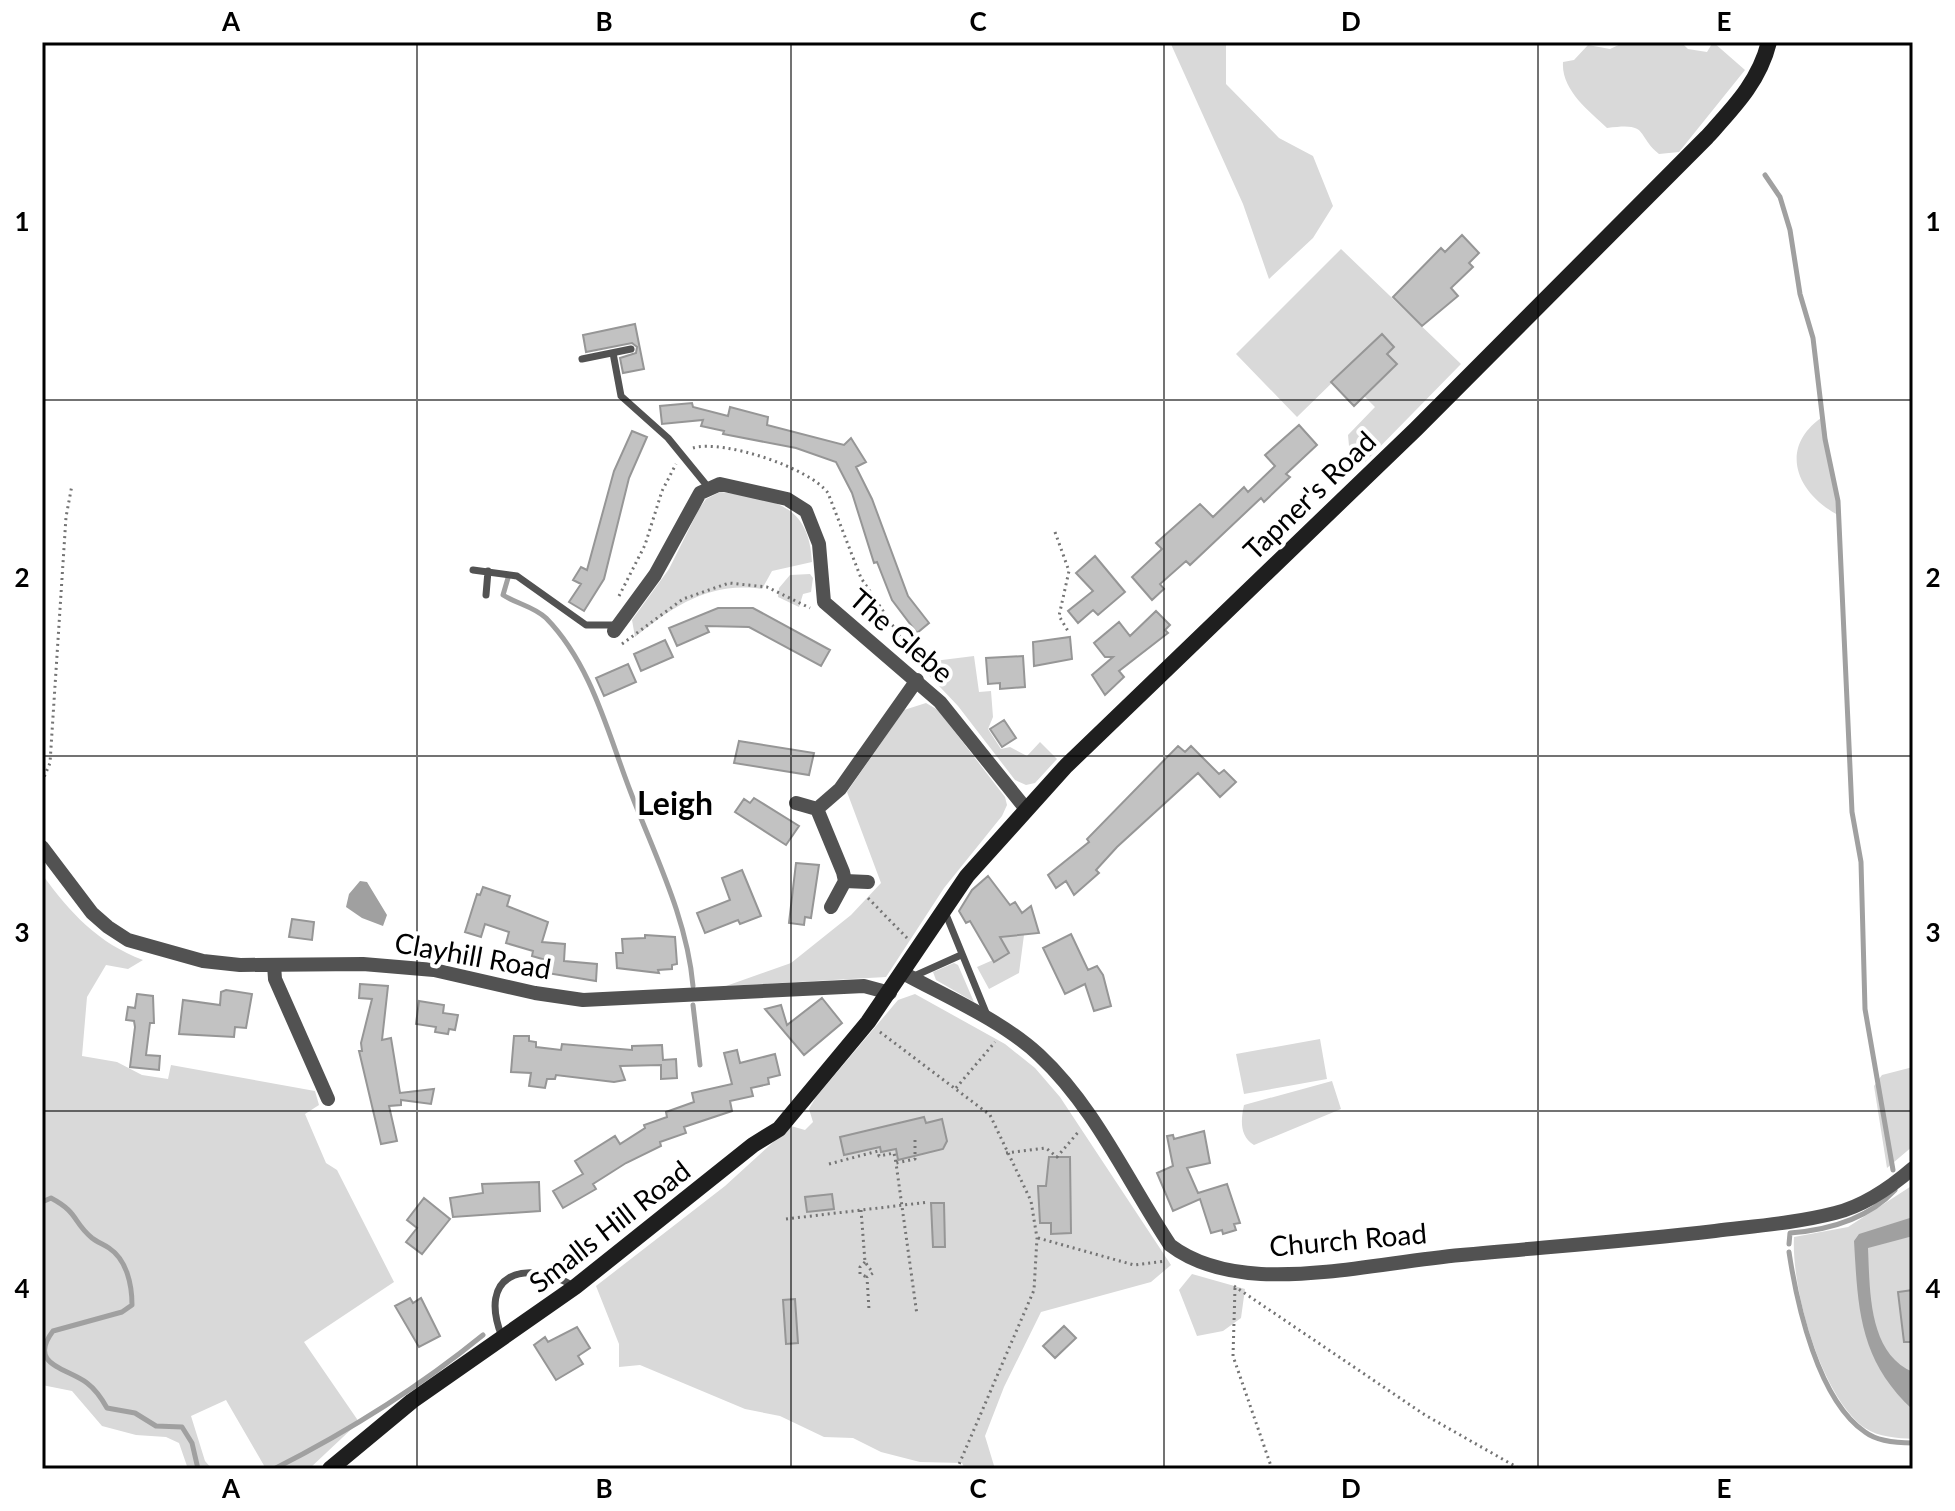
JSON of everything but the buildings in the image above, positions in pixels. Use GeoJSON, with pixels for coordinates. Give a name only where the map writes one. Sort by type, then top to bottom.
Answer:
{"type":"FeatureCollection","features":[{"type":"Feature","properties":{"kind":"street","name":"Tapner's Road"},"geometry":{"type":"LineString","coordinates":[[890,993],[907,975],[918,951],[967,876],[1026,809],[1416,429],[1707,137],[1749,90],[1763,65],[1769,42]]}},
{"type":"Feature","properties":{"kind":"street","name":"The Glebe"},"geometry":{"type":"LineString","coordinates":[[708,487],[720,484],[787,499],[806,511],[819,544],[824,602],[940,702],[1026,809]]}},
{"type":"Feature","properties":{"kind":"street"},"geometry":{"type":"LineString","coordinates":[[612,632],[655,575],[700,493],[708,487]]}},
{"type":"Feature","properties":{"kind":"street"},"geometry":{"type":"LineString","coordinates":[[817,809],[840,789],[917,680]]}},
{"type":"Feature","properties":{"kind":"street"},"geometry":{"type":"LineString","coordinates":[[796,803],[817,809]]}},
{"type":"Feature","properties":{"kind":"street"},"geometry":{"type":"LineString","coordinates":[[817,809],[848,881]]}},
{"type":"Feature","properties":{"kind":"street","name":"Clayhill Road"},"geometry":{"type":"LineString","coordinates":[[42,847],[92,913],[128,940],[203,961],[274,965],[363,964],[434,970],[535,993],[583,1000],[864,986],[890,993]]}},
{"type":"Feature","properties":{"kind":"street"},"geometry":{"type":"LineString","coordinates":[[848,881],[868,882]]}},
{"type":"Feature","properties":{"kind":"street"},"geometry":{"type":"LineString","coordinates":[[831,907],[848,881]]}},
{"type":"Feature","properties":{"kind":"street"},"geometry":{"type":"LineString","coordinates":[[274,965],[275,979],[328,1099]]}},
{"type":"Feature","properties":{"kind":"street"},"geometry":{"type":"LineString","coordinates":[[907,975],[1006,1030],[1038,1053],[1093,1121],[1163,1235],[1185,1257]]}},
{"type":"Feature","properties":{"kind":"street","name":"Smalls Hill Road"},"geometry":{"type":"LineString","coordinates":[[330,1469],[412,1401],[575,1287],[753,1145],[779,1129],[890,993]]}},
{"type":"Feature","properties":{"kind":"street","name":"Church Road"},"geometry":{"type":"LineString","coordinates":[[1185,1257],[1222,1268],[1259,1274],[1298,1274],[1410,1259],[1577,1248],[1791,1222],[1838,1213],[1876,1196],[1913,1168]]}},
{"type":"Feature","properties":{"kind":"lane"},"geometry":{"type":"LineString","coordinates":[[582,359],[631,349]]}},
{"type":"Feature","properties":{"kind":"lane"},"geometry":{"type":"LineString","coordinates":[[613,353],[621,396],[684,455],[708,487]]}},
{"type":"Feature","properties":{"kind":"lane"},"geometry":{"type":"LineString","coordinates":[[473,570],[517,576],[579,622],[612,632]]}},
{"type":"Feature","properties":{"kind":"lane"},"geometry":{"type":"LineString","coordinates":[[486,595],[488,571]]}},
{"type":"Feature","properties":{"kind":"lane"},"geometry":{"type":"LineString","coordinates":[[944,910],[989,1021]]}},
{"type":"Feature","properties":{"kind":"lane"},"geometry":{"type":"LineString","coordinates":[[907,975],[961,955]]}},
{"type":"Feature","properties":{"kind":"lane"},"geometry":{"type":"LineString","coordinates":[[503,1339],[493,1313],[493,1299],[506,1281],[538,1271],[549,1273],[575,1287]]}},
{"type":"Feature","properties":{"kind":"path"},"geometry":{"type":"LineString","coordinates":[[824,602],[819,611],[767,587],[729,583],[683,599],[651,620],[628,643],[612,632],[670,472],[684,455],[702,445],[793,467],[820,482],[828,493],[861,578],[890,626],[920,661],[917,680]]}},
{"type":"Feature","properties":{"kind":"path"},"geometry":{"type":"LineString","coordinates":[[42,782],[50,763],[66,517],[72,485]]}},
{"type":"Feature","properties":{"kind":"path"},"geometry":{"type":"LineString","coordinates":[[1055,532],[1069,571],[1059,616],[1068,631]]}},
{"type":"Feature","properties":{"kind":"path"},"geometry":{"type":"LineString","coordinates":[[848,881],[918,951]]}},
{"type":"Feature","properties":{"kind":"path"},"geometry":{"type":"LineString","coordinates":[[868,1022],[990,1115],[1031,1201],[1037,1238],[1034,1290],[957,1469]]}},
{"type":"Feature","properties":{"kind":"path"},"geometry":{"type":"LineString","coordinates":[[955,1089],[1006,1030]]}},
{"type":"Feature","properties":{"kind":"path"},"geometry":{"type":"LineString","coordinates":[[1006,1153],[1046,1148],[1057,1157],[1066,1143],[1093,1121]]}},
{"type":"Feature","properties":{"kind":"path"},"geometry":{"type":"LineString","coordinates":[[896,1163],[915,1159],[915,1140]]}},
{"type":"Feature","properties":{"kind":"path"},"geometry":{"type":"LineString","coordinates":[[829,1164],[878,1151],[879,1156],[894,1153],[917,1315]]}},
{"type":"Feature","properties":{"kind":"path"},"geometry":{"type":"LineString","coordinates":[[786,1219],[929,1202]]}},
{"type":"Feature","properties":{"kind":"path"},"geometry":{"type":"LineString","coordinates":[[861,1210],[865,1262],[873,1273],[867,1277]]}},
{"type":"Feature","properties":{"kind":"path"},"geometry":{"type":"LineString","coordinates":[[1037,1238],[1134,1265],[1185,1257]]}},
{"type":"Feature","properties":{"kind":"path"},"geometry":{"type":"LineString","coordinates":[[865,1262],[860,1267],[860,1274],[867,1277]]}},
{"type":"Feature","properties":{"kind":"path"},"geometry":{"type":"LineString","coordinates":[[1222,1268],[1235,1288],[1425,1415],[1520,1469]]}},
{"type":"Feature","properties":{"kind":"path"},"geometry":{"type":"LineString","coordinates":[[867,1277],[869,1310]]}},
{"type":"Feature","properties":{"kind":"path"},"geometry":{"type":"LineString","coordinates":[[1235,1288],[1233,1356],[1272,1469]]}},
{"type":"Feature","properties":{"kind":"shaded area"},"geometry":{"type":"Polygon","coordinates":[[[1170,42],[1226,42],[1226,84],[1279,138],[1313,156],[1333,206],[1313,238],[1269,279],[1243,204],[1170,42]]]}},
{"type":"Feature","properties":{"kind":"shaded area"},"geometry":{"type":"Polygon","coordinates":[[[1625,42],[1681,42],[1688,49],[1707,52],[1713,42],[1745,70],[1679,152],[1659,154],[1636,128],[1607,128],[1585,107],[1566,82],[1563,62],[1574,60],[1588,45],[1610,49],[1625,42]]]}},
{"type":"Feature","properties":{"kind":"shaded area"},"geometry":{"type":"Polygon","coordinates":[[[1341,249],[1461,364],[1365,462],[1349,446],[1348,435],[1375,407],[1364,396],[1397,365],[1387,354],[1394,347],[1382,334],[1297,417],[1236,354],[1341,249]]]}},
{"type":"Feature","properties":{"kind":"shaded area"},"geometry":{"type":"Polygon","coordinates":[[[1824,416],[1838,515],[1811,494],[1798,468],[1797,454],[1801,441],[1824,416]]]}},
{"type":"Feature","properties":{"kind":"shaded area"},"geometry":{"type":"Polygon","coordinates":[[[720,492],[772,502],[796,516],[804,527],[812,562],[772,571],[762,589],[726,589],[694,598],[635,637],[632,620],[669,569],[699,509],[706,499],[720,492]]]}},
{"type":"Feature","properties":{"kind":"shaded area"},"geometry":{"type":"Polygon","coordinates":[[[810,574],[813,578],[811,592],[803,594],[799,607],[778,597],[779,588],[790,575],[810,574]]]}},
{"type":"Feature","properties":{"kind":"shaded area"},"geometry":{"type":"Polygon","coordinates":[[[974,656],[979,692],[991,691],[993,717],[988,729],[1001,749],[1010,747],[1027,756],[1040,742],[1057,759],[1035,783],[1026,785],[1015,780],[958,706],[922,668],[926,662],[974,656]]]}},
{"type":"Feature","properties":{"kind":"shaded area"},"geometry":{"type":"Polygon","coordinates":[[[926,703],[938,710],[1005,797],[1007,805],[1002,816],[944,888],[886,977],[726,986],[791,963],[851,915],[881,883],[847,792],[904,710],[926,703]]]}},
{"type":"Feature","properties":{"kind":"shaded area"},"geometry":{"type":"Polygon","coordinates":[[[42,874],[86,925],[112,945],[143,960],[128,969],[106,965],[87,997],[82,1056],[117,1062],[142,1075],[168,1079],[171,1065],[315,1091],[319,1105],[305,1114],[326,1163],[337,1170],[394,1282],[304,1342],[359,1422],[309,1469],[266,1469],[226,1400],[191,1416],[205,1461],[212,1469],[188,1469],[179,1443],[166,1437],[136,1435],[102,1426],[72,1391],[42,1385],[42,874]]]}},
{"type":"Feature","properties":{"kind":"shaded area"},"geometry":{"type":"Polygon","coordinates":[[[360,881],[367,882],[387,915],[383,926],[362,918],[346,907],[349,894],[360,881]]]}},
{"type":"Feature","properties":{"kind":"shaded area"},"geometry":{"type":"Polygon","coordinates":[[[1012,931],[1024,935],[1019,973],[989,989],[977,967],[1009,953],[1000,937],[1012,931]]]}},
{"type":"Feature","properties":{"kind":"shaded area"},"geometry":{"type":"Polygon","coordinates":[[[954,963],[958,965],[974,1002],[936,980],[933,972],[954,963]]]}},
{"type":"Feature","properties":{"kind":"shaded area"},"geometry":{"type":"Polygon","coordinates":[[[915,994],[1005,1044],[1035,1068],[1060,1097],[1171,1265],[1151,1282],[1041,1312],[1004,1387],[985,1436],[995,1469],[965,1469],[962,1463],[920,1462],[881,1452],[853,1438],[824,1437],[780,1416],[745,1409],[640,1365],[619,1367],[619,1344],[596,1286],[725,1186],[791,1126],[805,1130],[813,1122],[809,1109],[816,1097],[898,1000],[915,994]]]}},
{"type":"Feature","properties":{"kind":"shaded area"},"geometry":{"type":"Polygon","coordinates":[[[1320,1039],[1327,1079],[1244,1094],[1236,1054],[1320,1039]]]}},
{"type":"Feature","properties":{"kind":"shaded area"},"geometry":{"type":"Polygon","coordinates":[[[1913,1067],[1913,1146],[1887,1168],[1874,1086],[1882,1075],[1913,1067]]]}},
{"type":"Feature","properties":{"kind":"shaded area"},"geometry":{"type":"Polygon","coordinates":[[[1332,1081],[1341,1109],[1254,1145],[1246,1137],[1242,1121],[1244,1105],[1332,1081]]]}},
{"type":"Feature","properties":{"kind":"shaded area"},"geometry":{"type":"Polygon","coordinates":[[[1913,1185],[1913,1439],[1882,1435],[1865,1428],[1849,1413],[1835,1392],[1822,1367],[1804,1312],[1794,1259],[1794,1237],[1848,1227],[1913,1185]]]}},
{"type":"Feature","properties":{"kind":"shaded area"},"geometry":{"type":"Polygon","coordinates":[[[1913,1217],[1913,1236],[1868,1248],[1874,1319],[1887,1351],[1898,1363],[1913,1372],[1913,1410],[1882,1372],[1865,1332],[1857,1289],[1854,1241],[1859,1234],[1913,1217]]]}},
{"type":"Feature","properties":{"kind":"shaded area"},"geometry":{"type":"Polygon","coordinates":[[[1192,1274],[1245,1289],[1241,1318],[1223,1331],[1197,1336],[1179,1290],[1192,1274]]]}},
{"type":"Feature","properties":{"kind":"waterway"},"geometry":{"type":"LineString","coordinates":[[1765,175],[1780,197],[1790,230],[1800,294],[1813,338],[1825,439],[1838,501],[1852,812],[1861,862],[1865,1009],[1893,1170]]}},
{"type":"Feature","properties":{"kind":"waterway"},"geometry":{"type":"LineString","coordinates":[[508,578],[503,595],[546,618],[562,637],[587,678],[677,912],[693,986]]}},
{"type":"Feature","properties":{"kind":"waterway"},"geometry":{"type":"LineString","coordinates":[[693,1005],[700,1065]]}},
{"type":"Feature","properties":{"kind":"waterway"},"geometry":{"type":"LineString","coordinates":[[1789,1244],[1790,1233],[1819,1229],[1860,1216],[1895,1190]]}},
{"type":"Feature","properties":{"kind":"waterway"},"geometry":{"type":"LineString","coordinates":[[42,1202],[51,1198],[60,1203],[92,1238],[115,1253],[127,1274],[132,1305],[122,1312],[53,1331],[46,1342],[47,1358],[90,1385],[107,1408],[135,1413],[156,1426],[182,1427],[192,1443],[198,1469]]}},
{"type":"Feature","properties":{"kind":"waterway"},"geometry":{"type":"LineString","coordinates":[[1789,1252],[1812,1350],[1834,1398],[1849,1417],[1870,1435],[1888,1441],[1913,1443]]}},
{"type":"Feature","properties":{"kind":"waterway"},"geometry":{"type":"LineString","coordinates":[[274,1469],[382,1408],[483,1335]]}},
{"type":"Feature","properties":{"kind":"district","name":"Leigh"},"geometry":{"type":"Point","coordinates":[675,802]}}]}
